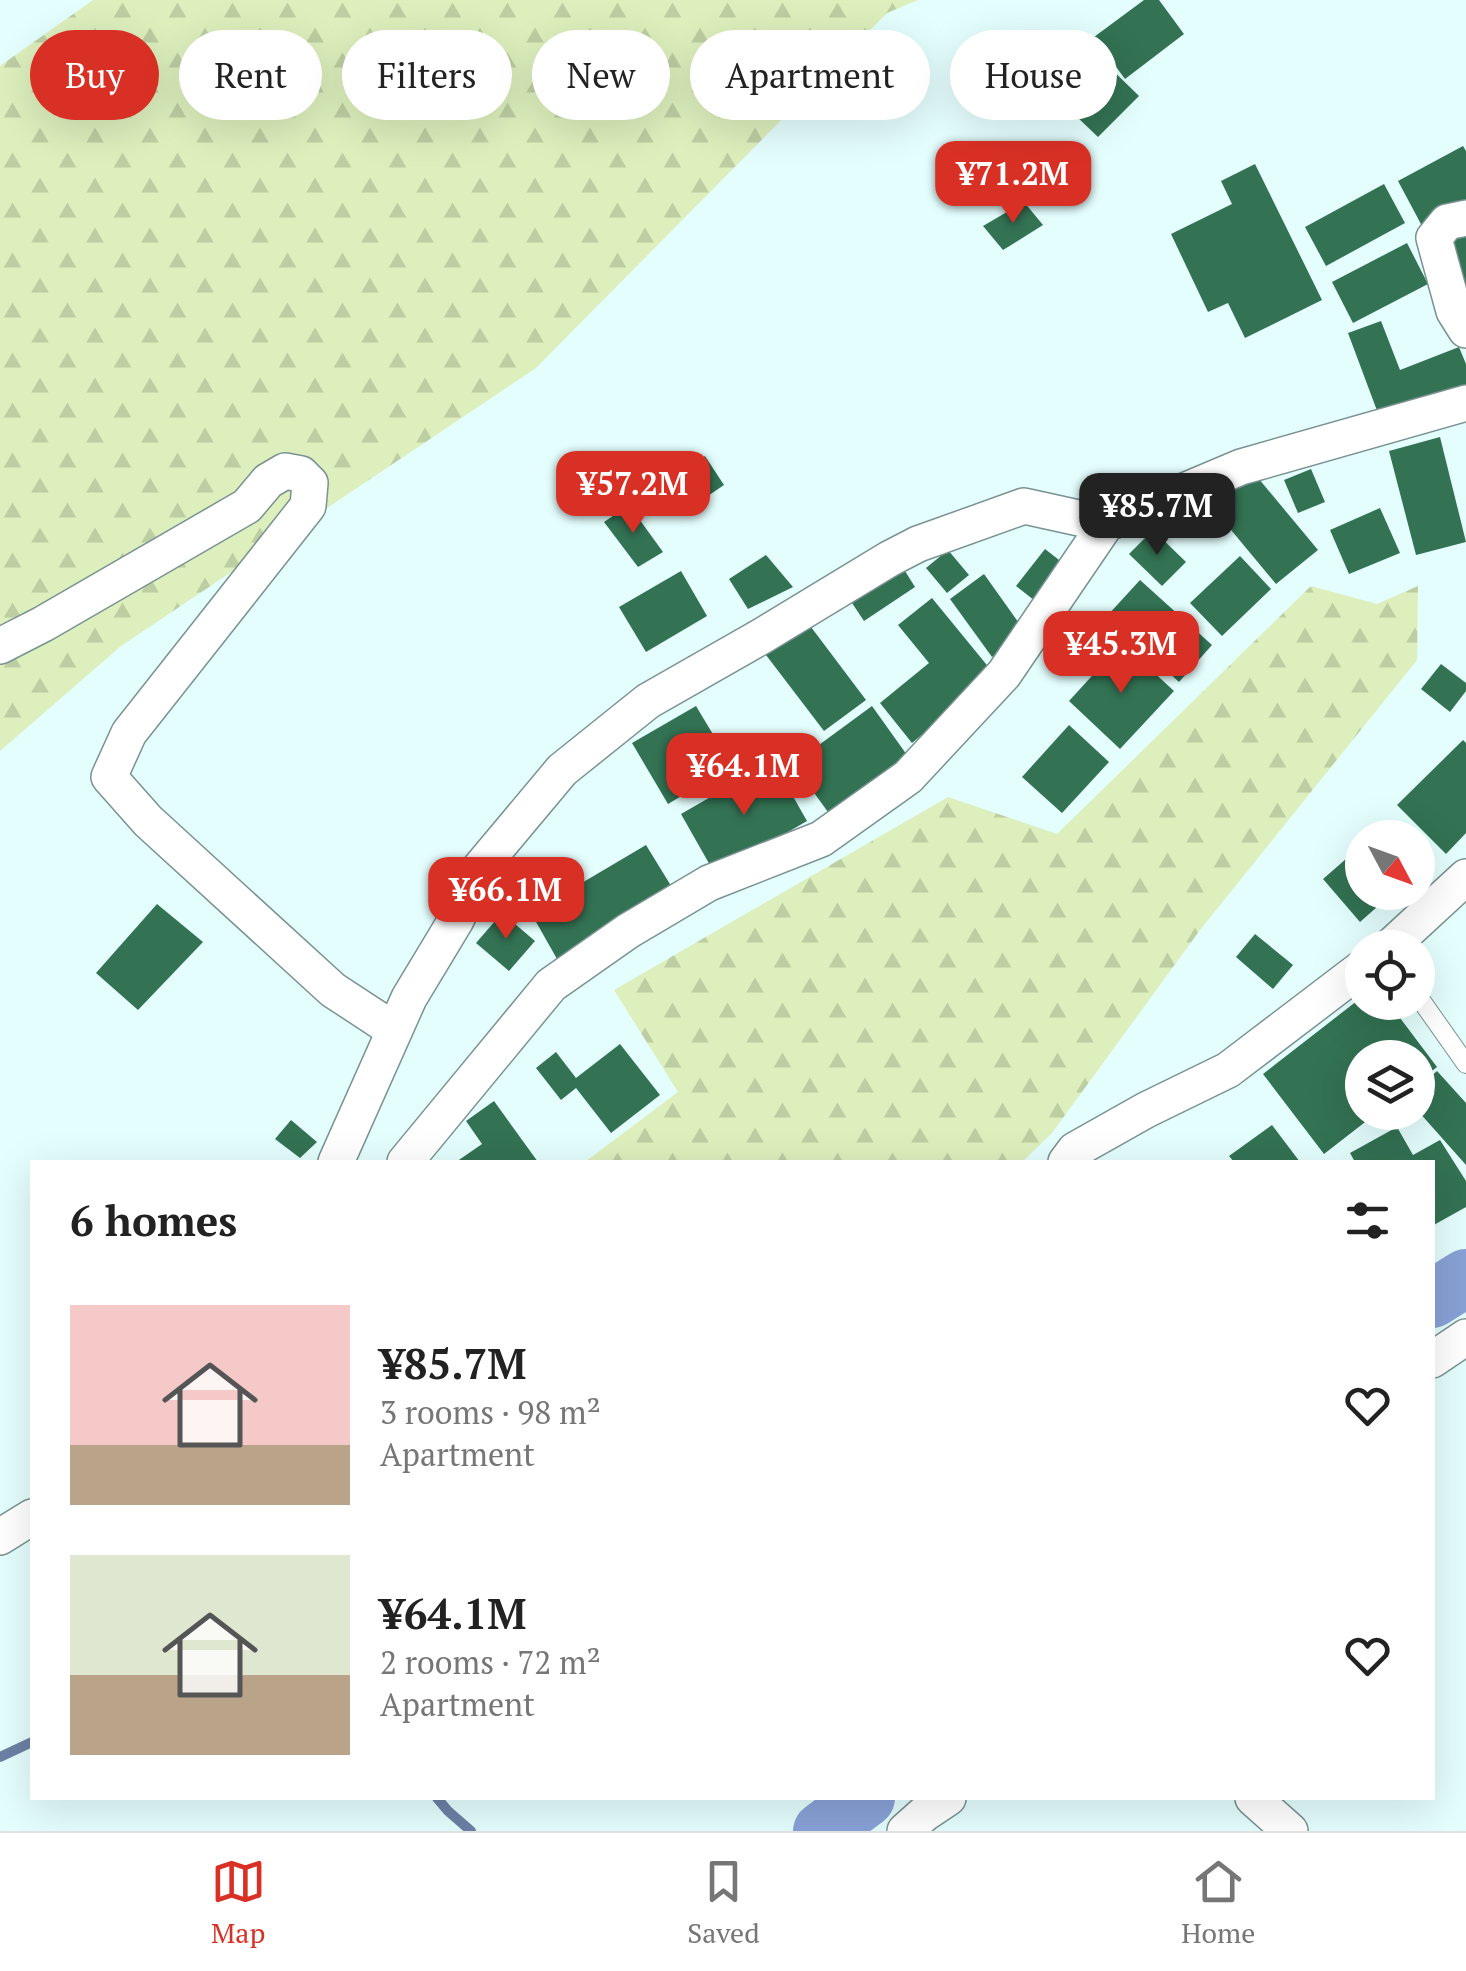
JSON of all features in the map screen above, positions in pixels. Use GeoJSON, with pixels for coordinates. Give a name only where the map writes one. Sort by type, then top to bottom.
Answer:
{"type":"FeatureCollection","features":[{"type":"Feature","properties":{"kind":"street"},"geometry":{"type":"LineString","coordinates":[[1466,218],[1447,222],[1434,238],[1454,312],[1466,330]]}},
{"type":"Feature","properties":{"kind":"street"},"geometry":{"type":"LineString","coordinates":[[407,1160],[551,985],[628,931],[709,884],[821,838],[908,777],[1004,674],[1106,524],[1241,467],[1466,403]]}},
{"type":"Feature","properties":{"kind":"street"},"geometry":{"type":"LineString","coordinates":[[0,646],[248,506],[268,481],[285,471],[301,474],[310,483],[308,506],[129,734],[108,777],[148,821],[333,990],[394,1030]]}},
{"type":"Feature","properties":{"kind":"street"},"geometry":{"type":"LineString","coordinates":[[337,1160],[409,998],[456,920],[480,868],[562,770],[648,701],[918,544],[1024,506],[1106,524]]}},
{"type":"Feature","properties":{"kind":"street"},"geometry":{"type":"LineString","coordinates":[[1408,930],[1466,876]]}},
{"type":"Feature","properties":{"kind":"street"},"geometry":{"type":"LineString","coordinates":[[1068,1160],[1075,1150],[1146,1110],[1228,1070],[1345,981]]}},
{"type":"Feature","properties":{"kind":"street"},"geometry":{"type":"LineString","coordinates":[[1435,1358],[1466,1337]]}},
{"type":"Feature","properties":{"kind":"street"},"geometry":{"type":"LineString","coordinates":[[0,1537],[30,1517]]}},
{"type":"Feature","properties":{"kind":"street"},"geometry":{"type":"LineString","coordinates":[[904,1831],[945,1800]]}},
{"type":"Feature","properties":{"kind":"street"},"geometry":{"type":"LineString","coordinates":[[1254,1800],[1290,1831]]}},
{"type":"Feature","properties":{"kind":"lane"},"geometry":{"type":"LineString","coordinates":[[1435,1020],[1466,1064]]}},
{"type":"Feature","properties":{"kind":"green space"},"geometry":{"type":"Polygon","coordinates":[[[93,0],[918,0],[887,13],[870,30],[690,30],[690,120],[781,120],[536,368],[121,646],[0,751],[0,66],[30,45],[30,120],[159,120],[159,30],[51,30],[93,0]]]}},
{"type":"Feature","properties":{"kind":"green space"},"geometry":{"type":"Polygon","coordinates":[[[1311,586],[1377,604],[1418,586],[1417,660],[1200,930],[1052,1133],[1024,1160],[588,1160],[678,1092],[614,990],[948,797],[1057,834],[1311,586]]]}},
{"type":"Feature","properties":{"kind":"building"},"geometry":{"type":"Polygon","coordinates":[[[1144,0],[1159,0],[1184,34],[1125,79],[1117,68],[1117,30],[1103,30],[1144,0]]]}},
{"type":"Feature","properties":{"kind":"building"},"geometry":{"type":"Polygon","coordinates":[[[1117,74],[1139,96],[1117,118],[1117,74]]]}},
{"type":"Feature","properties":{"kind":"building"},"geometry":{"type":"Polygon","coordinates":[[[1080,120],[1115,120],[1098,137],[1080,120]]]}},
{"type":"Feature","properties":{"kind":"building"},"geometry":{"type":"Polygon","coordinates":[[[1463,146],[1466,202],[1422,226],[1398,181],[1463,146]]]}},
{"type":"Feature","properties":{"kind":"building"},"geometry":{"type":"Polygon","coordinates":[[[1255,164],[1322,300],[1245,338],[1228,303],[1208,312],[1171,234],[1232,204],[1221,181],[1255,164]]]}},
{"type":"Feature","properties":{"kind":"building"},"geometry":{"type":"Polygon","coordinates":[[[1384,184],[1405,223],[1326,266],[1305,227],[1384,184]]]}},
{"type":"Feature","properties":{"kind":"building"},"geometry":{"type":"Polygon","coordinates":[[[1024,202],[1043,225],[1003,250],[983,226],[1024,202]]]}},
{"type":"Feature","properties":{"kind":"building"},"geometry":{"type":"Polygon","coordinates":[[[1466,236],[1466,291],[1464,291],[1453,239],[1466,236]]]}},
{"type":"Feature","properties":{"kind":"building"},"geometry":{"type":"Polygon","coordinates":[[[1407,243],[1428,284],[1353,323],[1332,282],[1407,243]]]}},
{"type":"Feature","properties":{"kind":"building"},"geometry":{"type":"Polygon","coordinates":[[[1381,321],[1400,370],[1459,347],[1466,364],[1466,392],[1382,424],[1348,333],[1381,321]]]}},
{"type":"Feature","properties":{"kind":"building"},"geometry":{"type":"Polygon","coordinates":[[[1440,437],[1466,542],[1416,555],[1389,451],[1440,437]]]}},
{"type":"Feature","properties":{"kind":"building"},"geometry":{"type":"Polygon","coordinates":[[[705,456],[724,485],[696,504],[677,475],[705,456]]]}},
{"type":"Feature","properties":{"kind":"building"},"geometry":{"type":"Polygon","coordinates":[[[1311,469],[1325,502],[1298,513],[1284,480],[1311,469]]]}},
{"type":"Feature","properties":{"kind":"building"},"geometry":{"type":"Polygon","coordinates":[[[1254,473],[1318,550],[1276,584],[1212,507],[1254,473]]]}},
{"type":"Feature","properties":{"kind":"building"},"geometry":{"type":"Polygon","coordinates":[[[629,505],[663,552],[638,567],[604,522],[629,505]]]}},
{"type":"Feature","properties":{"kind":"building"},"geometry":{"type":"Polygon","coordinates":[[[1380,508],[1400,553],[1349,574],[1330,530],[1380,508]]]}},
{"type":"Feature","properties":{"kind":"building"},"geometry":{"type":"Polygon","coordinates":[[[1153,530],[1186,562],[1162,586],[1129,554],[1153,530]]]}},
{"type":"Feature","properties":{"kind":"building"},"geometry":{"type":"Polygon","coordinates":[[[1045,549],[1068,567],[1039,604],[1016,586],[1045,549]]]}},
{"type":"Feature","properties":{"kind":"building"},"geometry":{"type":"Polygon","coordinates":[[[948,550],[969,575],[947,593],[926,568],[948,550]]]}},
{"type":"Feature","properties":{"kind":"building"},"geometry":{"type":"Polygon","coordinates":[[[766,555],[793,587],[748,609],[729,579],[766,555]]]}},
{"type":"Feature","properties":{"kind":"building"},"geometry":{"type":"Polygon","coordinates":[[[1240,556],[1271,589],[1222,636],[1190,603],[1240,556]]]}},
{"type":"Feature","properties":{"kind":"building"},"geometry":{"type":"Polygon","coordinates":[[[900,563],[915,587],[864,621],[848,597],[900,563]]]}},
{"type":"Feature","properties":{"kind":"building"},"geometry":{"type":"Polygon","coordinates":[[[681,571],[707,616],[646,652],[619,607],[681,571]]]}},
{"type":"Feature","properties":{"kind":"building"},"geometry":{"type":"Polygon","coordinates":[[[984,574],[1026,633],[992,657],[950,599],[984,574]]]}},
{"type":"Feature","properties":{"kind":"building"},"geometry":{"type":"Polygon","coordinates":[[[1140,580],[1212,645],[1179,682],[1107,616],[1140,580]]]}},
{"type":"Feature","properties":{"kind":"building"},"geometry":{"type":"Polygon","coordinates":[[[932,598],[995,675],[912,743],[880,703],[929,663],[898,625],[932,598]]]}},
{"type":"Feature","properties":{"kind":"building"},"geometry":{"type":"Polygon","coordinates":[[[808,623],[866,700],[824,731],[766,655],[808,623]]]}},
{"type":"Feature","properties":{"kind":"building"},"geometry":{"type":"Polygon","coordinates":[[[1122,643],[1174,691],[1120,749],[1069,701],[1122,643]]]}},
{"type":"Feature","properties":{"kind":"building"},"geometry":{"type":"Polygon","coordinates":[[[1441,664],[1466,683],[1466,691],[1450,712],[1421,689],[1441,664]]]}},
{"type":"Feature","properties":{"kind":"building"},"geometry":{"type":"Polygon","coordinates":[[[696,706],[732,766],[668,804],[632,743],[696,706]]]}},
{"type":"Feature","properties":{"kind":"building"},"geometry":{"type":"Polygon","coordinates":[[[872,706],[907,755],[828,812],[793,764],[872,706]]]}},
{"type":"Feature","properties":{"kind":"building"},"geometry":{"type":"Polygon","coordinates":[[[1069,725],[1109,762],[1062,813],[1022,777],[1069,725]]]}},
{"type":"Feature","properties":{"kind":"building"},"geometry":{"type":"Polygon","coordinates":[[[1463,740],[1466,743],[1466,833],[1446,854],[1435,843],[1435,820],[1412,820],[1397,805],[1463,740]]]}},
{"type":"Feature","properties":{"kind":"building"},"geometry":{"type":"Polygon","coordinates":[[[773,761],[807,821],[715,874],[681,814],[773,761]]]}},
{"type":"Feature","properties":{"kind":"building"},"geometry":{"type":"Polygon","coordinates":[[[646,845],[673,889],[557,959],[531,913],[646,845]]]}},
{"type":"Feature","properties":{"kind":"building"},"geometry":{"type":"Polygon","coordinates":[[[1345,860],[1345,905],[1323,879],[1345,860]]]}},
{"type":"Feature","properties":{"kind":"building"},"geometry":{"type":"Polygon","coordinates":[[[157,904],[203,942],[138,1010],[96,973],[157,904]]]}},
{"type":"Feature","properties":{"kind":"building"},"geometry":{"type":"Polygon","coordinates":[[[1350,910],[1374,910],[1360,922],[1350,910]]]}},
{"type":"Feature","properties":{"kind":"building"},"geometry":{"type":"Polygon","coordinates":[[[502,913],[535,941],[509,971],[476,943],[502,913]]]}},
{"type":"Feature","properties":{"kind":"building"},"geometry":{"type":"Polygon","coordinates":[[[1255,934],[1293,965],[1273,989],[1236,957],[1255,934]]]}},
{"type":"Feature","properties":{"kind":"building"},"geometry":{"type":"Polygon","coordinates":[[[1345,1010],[1345,1020],[1402,1020],[1417,1040],[1345,1040],[1345,1130],[1355,1130],[1324,1154],[1263,1074],[1345,1010]]]}},
{"type":"Feature","properties":{"kind":"building"},"geometry":{"type":"Polygon","coordinates":[[[620,1044],[660,1095],[611,1133],[576,1088],[561,1100],[536,1068],[556,1052],[576,1078],[620,1044]]]}},
{"type":"Feature","properties":{"kind":"building"},"geometry":{"type":"Polygon","coordinates":[[[1435,1073],[1466,1103],[1466,1165],[1435,1130],[1435,1073]]]}},
{"type":"Feature","properties":{"kind":"building"},"geometry":{"type":"Polygon","coordinates":[[[494,1101],[537,1160],[459,1160],[482,1144],[466,1121],[494,1101]]]}},
{"type":"Feature","properties":{"kind":"building"},"geometry":{"type":"Polygon","coordinates":[[[291,1120],[317,1142],[300,1158],[275,1139],[291,1120]]]}},
{"type":"Feature","properties":{"kind":"building"},"geometry":{"type":"Polygon","coordinates":[[[1272,1125],[1298,1160],[1232,1160],[1229,1156],[1272,1125]]]}},
{"type":"Feature","properties":{"kind":"building"},"geometry":{"type":"Polygon","coordinates":[[[1392,1130],[1399,1130],[1413,1155],[1440,1140],[1466,1181],[1466,1207],[1435,1224],[1435,1160],[1354,1160],[1350,1153],[1392,1130]]]}},
{"type":"Feature","properties":{"kind":"waterway"},"geometry":{"type":"LineString","coordinates":[[1435,1297],[1466,1278]]}},
{"type":"Feature","properties":{"kind":"waterway"},"geometry":{"type":"LineString","coordinates":[[0,1757],[30,1743]]}},
{"type":"Feature","properties":{"kind":"waterway"},"geometry":{"type":"LineString","coordinates":[[439,1800],[471,1831]]}},
{"type":"Feature","properties":{"kind":"waterway"},"geometry":{"type":"LineString","coordinates":[[822,1831],[863,1800]]}}]}
